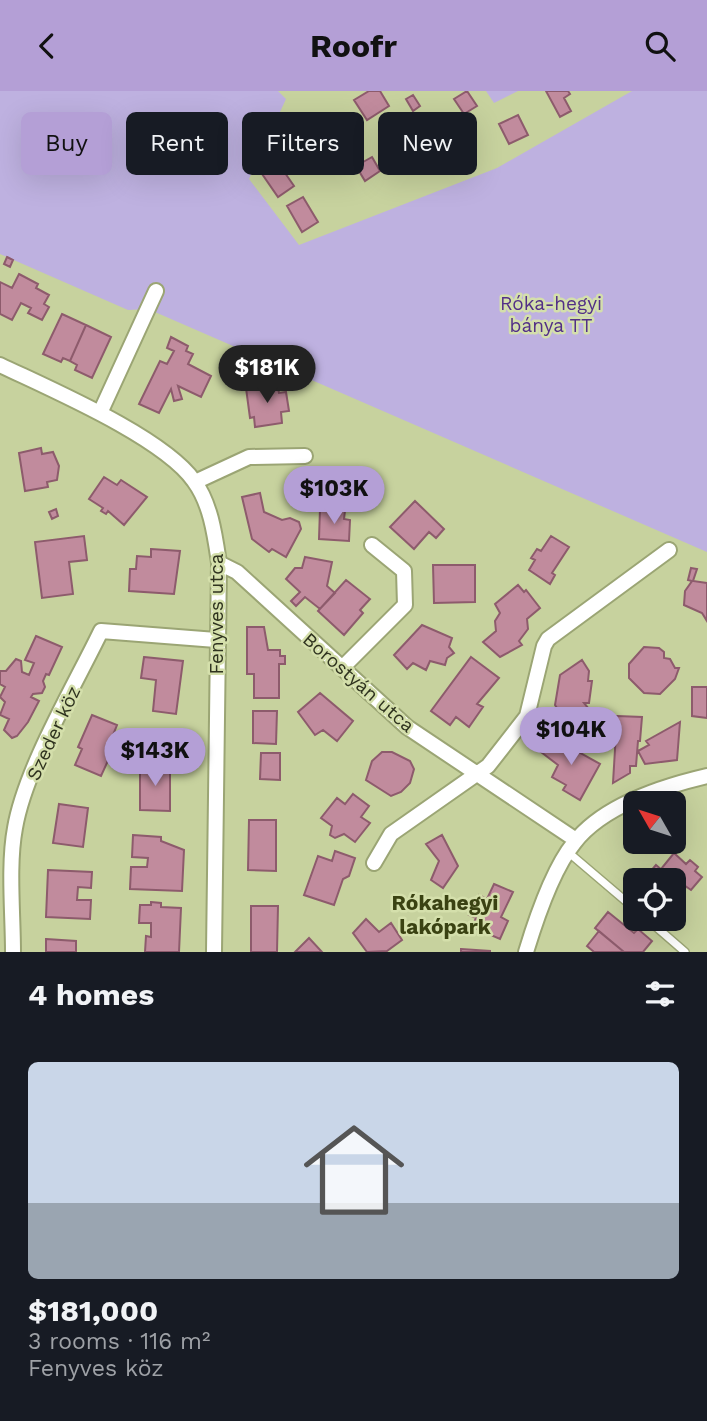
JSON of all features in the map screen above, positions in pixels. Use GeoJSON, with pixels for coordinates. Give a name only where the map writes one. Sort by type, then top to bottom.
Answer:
{"type":"FeatureCollection","features":[{"type":"Feature","properties":{"kind":"street"},"geometry":{"type":"LineString","coordinates":[[100,414],[156,291]]}},
{"type":"Feature","properties":{"kind":"street","name":"Fenyves utca"},"geometry":{"type":"LineString","coordinates":[[0,365],[100,414],[167,455],[195,482],[207,505],[219,563],[216,640],[215,952]]}},
{"type":"Feature","properties":{"kind":"street"},"geometry":{"type":"LineString","coordinates":[[195,482],[249,457],[305,456]]}},
{"type":"Feature","properties":{"kind":"street"},"geometry":{"type":"LineString","coordinates":[[342,668],[405,605],[404,571],[372,545]]}},
{"type":"Feature","properties":{"kind":"street"},"geometry":{"type":"LineString","coordinates":[[374,863],[391,834],[480,773],[527,716],[548,639],[669,550]]}},
{"type":"Feature","properties":{"kind":"street","name":"Borostyán utca"},"geometry":{"type":"LineString","coordinates":[[219,563],[237,572],[407,727],[480,773],[572,846]]}},
{"type":"Feature","properties":{"kind":"street","name":"Szeder köz"},"geometry":{"type":"LineString","coordinates":[[13,952],[14,831],[19,808],[49,738],[101,631],[216,640]]}},
{"type":"Feature","properties":{"kind":"street"},"geometry":{"type":"LineString","coordinates":[[526,952],[534,924],[572,846],[610,813],[662,786],[707,776]]}},
{"type":"Feature","properties":{"kind":"lane"},"geometry":{"type":"LineString","coordinates":[[572,846],[623,897]]}},
{"type":"Feature","properties":{"kind":"lane"},"geometry":{"type":"LineString","coordinates":[[661,931],[685,952]]}},
{"type":"Feature","properties":{"kind":"green space","name":"Róka-hegyi bánya TT"},"geometry":{"type":"Polygon","coordinates":[[[0,91],[278,91],[286,99],[280,112],[242,112],[242,175],[251,175],[249,179],[299,245],[497,168],[632,91],[707,91],[707,552],[148,309],[128,310],[0,254],[0,91]]]}},
{"type":"Feature","properties":{"kind":"green space"},"geometry":{"type":"Polygon","coordinates":[[[486,91],[518,91],[494,103],[486,91]]]}},
{"type":"Feature","properties":{"kind":"building"},"geometry":{"type":"Polygon","coordinates":[[[369,91],[380,91],[389,106],[367,120],[354,100],[369,91]]]}},
{"type":"Feature","properties":{"kind":"building"},"geometry":{"type":"Polygon","coordinates":[[[467,91],[477,106],[463,112],[454,99],[467,91]]]}},
{"type":"Feature","properties":{"kind":"building"},"geometry":{"type":"Polygon","coordinates":[[[546,91],[568,91],[570,94],[564,98],[571,111],[560,117],[546,91]]]}},
{"type":"Feature","properties":{"kind":"building"},"geometry":{"type":"Polygon","coordinates":[[[413,95],[420,106],[413,111],[406,99],[413,95]]]}},
{"type":"Feature","properties":{"kind":"building"},"geometry":{"type":"Polygon","coordinates":[[[518,115],[528,135],[509,144],[499,124],[518,115]]]}},
{"type":"Feature","properties":{"kind":"building"},"geometry":{"type":"Polygon","coordinates":[[[372,157],[378,168],[378,172],[365,181],[361,175],[364,175],[364,162],[372,157]]]}},
{"type":"Feature","properties":{"kind":"building"},"geometry":{"type":"Polygon","coordinates":[[[263,175],[286,175],[294,186],[278,197],[263,175]]]}},
{"type":"Feature","properties":{"kind":"building"},"geometry":{"type":"Polygon","coordinates":[[[303,197],[318,222],[302,232],[287,206],[303,197]]]}},
{"type":"Feature","properties":{"kind":"building"},"geometry":{"type":"Polygon","coordinates":[[[7,257],[13,260],[10,267],[4,264],[7,257]]]}},
{"type":"Feature","properties":{"kind":"building"},"geometry":{"type":"Polygon","coordinates":[[[19,274],[38,284],[36,288],[49,295],[44,304],[49,307],[42,320],[28,313],[31,308],[21,303],[12,320],[0,314],[0,282],[12,288],[19,274]]]}},
{"type":"Feature","properties":{"kind":"building"},"geometry":{"type":"Polygon","coordinates":[[[62,314],[86,325],[70,361],[63,358],[61,362],[43,354],[62,314]]]}},
{"type":"Feature","properties":{"kind":"building"},"geometry":{"type":"Polygon","coordinates":[[[86,325],[111,337],[92,378],[75,370],[77,365],[70,361],[86,325]]]}},
{"type":"Feature","properties":{"kind":"building"},"geometry":{"type":"Polygon","coordinates":[[[171,337],[188,346],[186,351],[193,354],[188,364],[211,376],[201,397],[178,386],[182,399],[174,401],[171,389],[159,413],[139,404],[160,361],[167,364],[174,351],[167,348],[171,337]]]}},
{"type":"Feature","properties":{"kind":"building"},"geometry":{"type":"Polygon","coordinates":[[[277,384],[279,393],[286,392],[289,411],[281,412],[282,423],[255,427],[254,417],[250,418],[246,388],[277,384]]]}},
{"type":"Feature","properties":{"kind":"building"},"geometry":{"type":"Polygon","coordinates":[[[41,448],[42,454],[53,452],[59,466],[57,480],[47,482],[48,487],[25,491],[19,453],[41,448]]]}},
{"type":"Feature","properties":{"kind":"building"},"geometry":{"type":"Polygon","coordinates":[[[104,477],[117,485],[121,480],[147,497],[124,525],[108,511],[106,514],[101,511],[103,508],[89,499],[104,477]]]}},
{"type":"Feature","properties":{"kind":"building"},"geometry":{"type":"Polygon","coordinates":[[[260,493],[264,512],[282,520],[290,518],[299,522],[301,529],[286,557],[272,549],[269,552],[252,539],[242,497],[260,493]]]}},
{"type":"Feature","properties":{"kind":"building"},"geometry":{"type":"Polygon","coordinates":[[[415,501],[444,529],[436,538],[429,532],[414,549],[390,527],[415,501]]]}},
{"type":"Feature","properties":{"kind":"building"},"geometry":{"type":"Polygon","coordinates":[[[56,509],[58,516],[52,519],[49,512],[56,509]]]}},
{"type":"Feature","properties":{"kind":"building"},"geometry":{"type":"Polygon","coordinates":[[[320,509],[345,511],[344,519],[350,520],[349,541],[319,539],[320,509]]]}},
{"type":"Feature","properties":{"kind":"building"},"geometry":{"type":"Polygon","coordinates":[[[84,536],[87,560],[69,562],[73,594],[42,598],[35,542],[84,536]]]}},
{"type":"Feature","properties":{"kind":"building"},"geometry":{"type":"Polygon","coordinates":[[[551,536],[569,547],[552,573],[555,575],[550,584],[529,570],[535,560],[531,558],[537,549],[541,551],[551,536]]]}},
{"type":"Feature","properties":{"kind":"building"},"geometry":{"type":"Polygon","coordinates":[[[151,549],[180,551],[174,594],[129,591],[130,569],[136,569],[137,556],[151,557],[151,549]]]}},
{"type":"Feature","properties":{"kind":"building"},"geometry":{"type":"Polygon","coordinates":[[[305,557],[332,562],[327,586],[335,593],[320,609],[305,597],[296,606],[291,601],[300,592],[286,579],[295,568],[302,568],[305,557]]]}},
{"type":"Feature","properties":{"kind":"building"},"geometry":{"type":"Polygon","coordinates":[[[433,565],[475,565],[475,602],[434,603],[433,565]]]}},
{"type":"Feature","properties":{"kind":"building"},"geometry":{"type":"Polygon","coordinates":[[[691,568],[697,569],[693,581],[707,583],[707,621],[702,613],[684,605],[685,591],[692,581],[688,580],[691,568]]]}},
{"type":"Feature","properties":{"kind":"building"},"geometry":{"type":"Polygon","coordinates":[[[346,580],[370,599],[360,610],[363,613],[344,635],[318,611],[346,580]]]}},
{"type":"Feature","properties":{"kind":"building"},"geometry":{"type":"Polygon","coordinates":[[[518,585],[524,592],[526,590],[540,608],[527,619],[528,629],[519,641],[522,645],[500,657],[483,642],[496,631],[495,621],[500,613],[495,604],[518,585]]]}},
{"type":"Feature","properties":{"kind":"building"},"geometry":{"type":"Polygon","coordinates":[[[422,625],[452,638],[449,647],[454,653],[447,658],[445,665],[430,661],[426,670],[413,663],[407,669],[394,655],[422,625]]]}},
{"type":"Feature","properties":{"kind":"building"},"geometry":{"type":"Polygon","coordinates":[[[247,627],[264,627],[268,650],[280,650],[280,656],[285,656],[285,664],[279,664],[279,698],[254,698],[254,674],[247,674],[247,627]]]}},
{"type":"Feature","properties":{"kind":"building"},"geometry":{"type":"Polygon","coordinates":[[[36,636],[62,647],[49,675],[46,674],[42,693],[33,694],[31,697],[39,701],[28,722],[17,736],[12,738],[4,730],[9,719],[0,715],[5,702],[0,697],[5,687],[0,684],[0,671],[6,671],[16,659],[21,661],[22,672],[29,675],[34,663],[25,660],[36,636]]]}},
{"type":"Feature","properties":{"kind":"building"},"geometry":{"type":"Polygon","coordinates":[[[644,647],[659,648],[664,652],[664,658],[670,659],[675,668],[679,668],[675,679],[660,694],[644,693],[629,678],[629,664],[644,647]]]}},
{"type":"Feature","properties":{"kind":"building"},"geometry":{"type":"Polygon","coordinates":[[[144,657],[183,661],[176,714],[153,711],[156,680],[141,678],[144,657]]]}},
{"type":"Feature","properties":{"kind":"building"},"geometry":{"type":"Polygon","coordinates":[[[471,657],[499,678],[477,704],[483,707],[469,727],[456,717],[450,725],[431,711],[471,657]]]}},
{"type":"Feature","properties":{"kind":"building"},"geometry":{"type":"Polygon","coordinates":[[[582,660],[589,671],[588,681],[592,681],[589,703],[584,703],[593,714],[572,730],[555,705],[560,675],[582,660]]]}},
{"type":"Feature","properties":{"kind":"building"},"geometry":{"type":"Polygon","coordinates":[[[692,687],[707,687],[707,718],[692,716],[692,687]]]}},
{"type":"Feature","properties":{"kind":"building"},"geometry":{"type":"Polygon","coordinates":[[[320,693],[353,721],[337,741],[323,730],[315,735],[298,712],[320,693]]]}},
{"type":"Feature","properties":{"kind":"building"},"geometry":{"type":"Polygon","coordinates":[[[253,711],[277,711],[276,744],[253,743],[253,711]]]}},
{"type":"Feature","properties":{"kind":"building"},"geometry":{"type":"Polygon","coordinates":[[[92,715],[117,725],[111,740],[116,743],[101,776],[75,765],[82,749],[78,747],[92,715]]]}},
{"type":"Feature","properties":{"kind":"building"},"geometry":{"type":"Polygon","coordinates":[[[617,716],[642,717],[636,766],[630,766],[630,773],[613,783],[617,716]]]}},
{"type":"Feature","properties":{"kind":"building"},"geometry":{"type":"Polygon","coordinates":[[[680,722],[677,760],[645,764],[638,751],[649,745],[646,741],[680,722]]]}},
{"type":"Feature","properties":{"kind":"building"},"geometry":{"type":"Polygon","coordinates":[[[550,736],[600,764],[580,800],[563,790],[566,785],[552,777],[558,765],[541,752],[550,736]]]}},
{"type":"Feature","properties":{"kind":"building"},"geometry":{"type":"Polygon","coordinates":[[[382,752],[392,752],[410,761],[414,769],[410,783],[401,792],[391,796],[366,780],[372,761],[382,752]]]}},
{"type":"Feature","properties":{"kind":"building"},"geometry":{"type":"Polygon","coordinates":[[[261,753],[280,753],[280,780],[260,779],[261,753]]]}},
{"type":"Feature","properties":{"kind":"building"},"geometry":{"type":"Polygon","coordinates":[[[140,766],[170,766],[170,811],[140,810],[140,766]]]}},
{"type":"Feature","properties":{"kind":"building"},"geometry":{"type":"Polygon","coordinates":[[[353,794],[369,806],[361,817],[370,823],[355,842],[344,834],[335,838],[330,835],[332,826],[321,818],[337,798],[345,804],[353,794]]]}},
{"type":"Feature","properties":{"kind":"building"},"geometry":{"type":"Polygon","coordinates":[[[59,804],[88,808],[83,847],[53,843],[59,804]]]}},
{"type":"Feature","properties":{"kind":"building"},"geometry":{"type":"Polygon","coordinates":[[[249,820],[276,820],[276,871],[248,870],[249,820]]]}},
{"type":"Feature","properties":{"kind":"building"},"geometry":{"type":"Polygon","coordinates":[[[133,835],[161,837],[161,841],[184,850],[182,891],[130,889],[131,867],[147,867],[148,858],[132,857],[133,835]]]}},
{"type":"Feature","properties":{"kind":"building"},"geometry":{"type":"Polygon","coordinates":[[[442,835],[458,866],[443,888],[431,880],[439,861],[426,844],[442,835]]]}},
{"type":"Feature","properties":{"kind":"building"},"geometry":{"type":"Polygon","coordinates":[[[335,851],[355,858],[349,876],[343,879],[334,905],[304,895],[318,856],[332,861],[335,851]]]}},
{"type":"Feature","properties":{"kind":"building"},"geometry":{"type":"Polygon","coordinates":[[[675,854],[686,864],[690,860],[698,867],[695,871],[702,877],[691,890],[686,886],[686,868],[662,868],[675,854]]]}},
{"type":"Feature","properties":{"kind":"building"},"geometry":{"type":"Polygon","coordinates":[[[48,870],[92,872],[91,888],[78,887],[77,900],[91,900],[90,919],[46,917],[48,870]]]}},
{"type":"Feature","properties":{"kind":"building"},"geometry":{"type":"Polygon","coordinates":[[[494,884],[513,892],[501,917],[508,921],[500,939],[472,927],[476,918],[469,915],[479,895],[487,899],[494,884]]]}},
{"type":"Feature","properties":{"kind":"building"},"geometry":{"type":"Polygon","coordinates":[[[151,902],[161,903],[161,907],[181,908],[179,952],[145,952],[146,936],[151,937],[151,923],[139,923],[140,905],[151,905],[151,902]]]}},
{"type":"Feature","properties":{"kind":"building"},"geometry":{"type":"Polygon","coordinates":[[[251,906],[278,906],[277,952],[251,952],[251,906]]]}},
{"type":"Feature","properties":{"kind":"building"},"geometry":{"type":"Polygon","coordinates":[[[608,912],[623,924],[623,931],[640,931],[652,941],[643,952],[624,952],[595,928],[608,912]]]}},
{"type":"Feature","properties":{"kind":"building"},"geometry":{"type":"Polygon","coordinates":[[[366,919],[379,932],[391,923],[402,940],[387,951],[367,952],[353,933],[366,919]]]}},
{"type":"Feature","properties":{"kind":"building"},"geometry":{"type":"Polygon","coordinates":[[[599,931],[624,952],[594,952],[587,946],[599,931]]]}},
{"type":"Feature","properties":{"kind":"building"},"geometry":{"type":"Polygon","coordinates":[[[309,938],[322,952],[295,952],[309,938]]]}},
{"type":"Feature","properties":{"kind":"building"},"geometry":{"type":"Polygon","coordinates":[[[46,939],[76,941],[76,952],[46,952],[46,939]]]}},
{"type":"Feature","properties":{"kind":"building"},"geometry":{"type":"Polygon","coordinates":[[[461,949],[490,951],[490,952],[461,952],[461,949]]]}},
{"type":"Feature","properties":{"kind":"district","name":"Rókahegyi lakópark"},"geometry":{"type":"Point","coordinates":[445,915]}}]}
